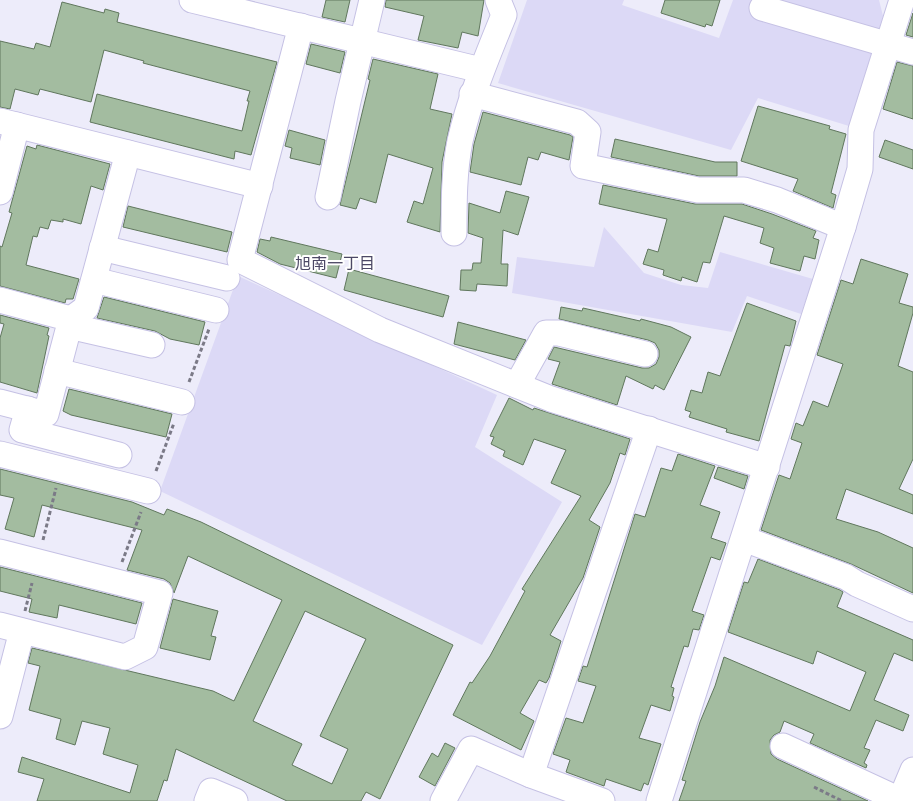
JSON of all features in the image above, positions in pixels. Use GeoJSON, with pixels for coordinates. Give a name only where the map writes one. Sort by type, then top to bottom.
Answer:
{"type":"FeatureCollection","features":[{"type":"Feature","properties":{"kind":"street"},"geometry":{"type":"LineString","coordinates":[[192,0],[481,70]]}},
{"type":"Feature","properties":{"kind":"street"},"geometry":{"type":"LineString","coordinates":[[328,197],[372,0]]}},
{"type":"Feature","properties":{"kind":"street"},"geometry":{"type":"LineString","coordinates":[[454,233],[454,191],[460,143],[472,94],[504,15],[498,0]]}},
{"type":"Feature","properties":{"kind":"street"},"geometry":{"type":"LineString","coordinates":[[659,801],[843,227],[860,169],[861,130],[902,0]]}},
{"type":"Feature","properties":{"kind":"street"},"geometry":{"type":"LineString","coordinates":[[762,8],[913,52]]}},
{"type":"Feature","properties":{"kind":"street"},"geometry":{"type":"LineString","coordinates":[[301,26],[240,260],[380,330],[517,385],[608,419],[649,429],[767,467]]}},
{"type":"Feature","properties":{"kind":"street"},"geometry":{"type":"LineString","coordinates":[[472,94],[577,122],[588,132],[583,166],[698,190],[744,190],[777,200],[843,227]]}},
{"type":"Feature","properties":{"kind":"street"},"geometry":{"type":"LineString","coordinates":[[0,192],[8,123],[260,186]]}},
{"type":"Feature","properties":{"kind":"street"},"geometry":{"type":"LineString","coordinates":[[0,402],[46,414],[70,322],[86,308],[128,153]]}},
{"type":"Feature","properties":{"kind":"street"},"geometry":{"type":"LineString","coordinates":[[102,248],[227,278]]}},
{"type":"Feature","properties":{"kind":"street"},"geometry":{"type":"LineString","coordinates":[[94,280],[216,310]]}},
{"type":"Feature","properties":{"kind":"street"},"geometry":{"type":"LineString","coordinates":[[0,300],[152,345]]}},
{"type":"Feature","properties":{"kind":"street"},"geometry":{"type":"LineString","coordinates":[[517,385],[546,332],[559,333],[645,354]]}},
{"type":"Feature","properties":{"kind":"street"},"geometry":{"type":"LineString","coordinates":[[57,371],[182,402]]}},
{"type":"Feature","properties":{"kind":"street"},"geometry":{"type":"LineString","coordinates":[[28,409],[22,430],[119,455]]}},
{"type":"Feature","properties":{"kind":"street"},"geometry":{"type":"LineString","coordinates":[[530,775],[649,429]]}},
{"type":"Feature","properties":{"kind":"street"},"geometry":{"type":"LineString","coordinates":[[0,454],[148,491]]}},
{"type":"Feature","properties":{"kind":"street"},"geometry":{"type":"LineString","coordinates":[[744,539],[846,578],[913,609]]}},
{"type":"Feature","properties":{"kind":"street"},"geometry":{"type":"LineString","coordinates":[[0,552],[160,593],[144,647],[125,657],[11,628],[0,716]]}},
{"type":"Feature","properties":{"kind":"street"},"geometry":{"type":"LineString","coordinates":[[783,746],[900,801],[913,770]]}},
{"type":"Feature","properties":{"kind":"street"},"geometry":{"type":"LineString","coordinates":[[443,801],[471,749],[530,775],[602,801]]}},
{"type":"Feature","properties":{"kind":"street"},"geometry":{"type":"LineString","coordinates":[[207,801],[211,791],[235,801]]}},
{"type":"Feature","properties":{"kind":"path"},"geometry":{"type":"LineString","coordinates":[[811,785],[842,801]]}},
{"type":"Feature","properties":{"kind":"shaded area"},"geometry":{"type":"Polygon","coordinates":[[[527,0],[624,0],[622,5],[719,38],[733,0],[879,0],[883,16],[849,126],[758,98],[731,150],[498,83],[527,0]]]}},
{"type":"Feature","properties":{"kind":"shaded area"},"geometry":{"type":"Polygon","coordinates":[[[604,227],[644,273],[681,285],[708,288],[720,252],[813,279],[801,314],[747,296],[732,332],[512,293],[517,257],[594,267],[604,227]]]}},
{"type":"Feature","properties":{"kind":"shaded area"},"geometry":{"type":"Polygon","coordinates":[[[238,276],[497,395],[475,447],[562,502],[482,645],[160,491],[238,276]]]}},
{"type":"Feature","properties":{"kind":"building"},"geometry":{"type":"Polygon","coordinates":[[[326,0],[350,0],[345,22],[322,17],[326,0]]]}},
{"type":"Feature","properties":{"kind":"building"},"geometry":{"type":"Polygon","coordinates":[[[386,0],[484,0],[478,36],[462,32],[458,48],[418,40],[424,16],[385,7],[386,0]]]}},
{"type":"Feature","properties":{"kind":"building"},"geometry":{"type":"Polygon","coordinates":[[[665,0],[720,0],[712,26],[706,24],[705,27],[661,13],[665,0]]]}},
{"type":"Feature","properties":{"kind":"building"},"geometry":{"type":"Polygon","coordinates":[[[62,2],[104,13],[105,9],[119,13],[117,22],[277,62],[251,155],[235,151],[234,159],[90,122],[97,94],[242,131],[249,101],[247,101],[250,91],[143,63],[144,61],[104,50],[91,102],[40,89],[38,95],[15,89],[10,109],[0,107],[0,41],[34,49],[36,43],[50,47],[62,2]]]}},
{"type":"Feature","properties":{"kind":"building"},"geometry":{"type":"Polygon","coordinates":[[[913,13],[913,37],[906,35],[913,13]]]}},
{"type":"Feature","properties":{"kind":"building"},"geometry":{"type":"Polygon","coordinates":[[[311,44],[345,52],[340,73],[306,64],[311,44]]]}},
{"type":"Feature","properties":{"kind":"building"},"geometry":{"type":"Polygon","coordinates":[[[373,59],[438,74],[430,109],[452,114],[442,162],[440,232],[407,222],[414,201],[423,204],[433,168],[388,154],[376,203],[360,198],[356,209],[340,205],[370,80],[368,79],[373,59]]]}},
{"type":"Feature","properties":{"kind":"building"},"geometry":{"type":"Polygon","coordinates":[[[897,62],[913,66],[913,119],[883,109],[897,62]]]}},
{"type":"Feature","properties":{"kind":"building"},"geometry":{"type":"Polygon","coordinates":[[[758,106],[830,126],[829,129],[846,134],[831,193],[836,195],[833,208],[793,191],[798,179],[741,161],[758,106]]]}},
{"type":"Feature","properties":{"kind":"building"},"geometry":{"type":"Polygon","coordinates":[[[483,112],[570,135],[573,137],[569,160],[541,152],[538,160],[528,157],[521,185],[470,172],[474,144],[483,112]]]}},
{"type":"Feature","properties":{"kind":"building"},"geometry":{"type":"Polygon","coordinates":[[[289,130],[325,140],[320,165],[290,158],[292,148],[285,146],[289,130]]]}},
{"type":"Feature","properties":{"kind":"building"},"geometry":{"type":"Polygon","coordinates":[[[615,139],[715,162],[737,162],[737,176],[699,176],[611,157],[615,139]]]}},
{"type":"Feature","properties":{"kind":"building"},"geometry":{"type":"Polygon","coordinates":[[[885,140],[913,150],[913,169],[879,157],[885,140]]]}},
{"type":"Feature","properties":{"kind":"building"},"geometry":{"type":"Polygon","coordinates":[[[37,145],[110,164],[103,190],[91,186],[81,224],[63,219],[63,222],[51,220],[48,229],[40,227],[37,237],[33,236],[26,265],[79,279],[73,299],[66,299],[65,303],[0,286],[0,246],[2,247],[12,213],[9,212],[27,146],[36,149],[37,145]]]}},
{"type":"Feature","properties":{"kind":"building"},"geometry":{"type":"Polygon","coordinates":[[[603,185],[695,204],[742,204],[772,214],[816,231],[813,238],[819,240],[815,259],[804,256],[800,271],[770,263],[774,248],[760,243],[764,228],[724,216],[710,263],[703,262],[697,282],[682,277],[681,281],[663,275],[664,270],[643,264],[648,249],[658,252],[667,219],[599,204],[603,185]]]}},
{"type":"Feature","properties":{"kind":"building"},"geometry":{"type":"Polygon","coordinates":[[[506,191],[529,197],[518,235],[503,230],[501,264],[508,264],[507,286],[477,284],[476,291],[460,290],[461,270],[472,270],[473,263],[481,263],[483,238],[468,233],[469,203],[500,213],[506,191]]]}},
{"type":"Feature","properties":{"kind":"building"},"geometry":{"type":"Polygon","coordinates":[[[128,206],[232,232],[227,252],[123,227],[128,206]]]}},
{"type":"Feature","properties":{"kind":"building"},"geometry":{"type":"Polygon","coordinates":[[[271,237],[342,254],[336,278],[280,264],[257,252],[260,239],[270,241],[271,237]]]}},
{"type":"Feature","properties":{"kind":"building"},"geometry":{"type":"Polygon","coordinates":[[[861,259],[908,274],[899,303],[913,307],[913,313],[898,366],[913,372],[913,459],[899,489],[913,495],[913,514],[846,489],[836,519],[878,532],[913,548],[913,593],[851,564],[761,530],[779,475],[790,479],[802,443],[791,439],[796,423],[803,426],[813,401],[828,407],[843,364],[817,355],[841,280],[853,284],[861,259]]]}},
{"type":"Feature","properties":{"kind":"building"},"geometry":{"type":"Polygon","coordinates":[[[349,269],[449,296],[443,317],[344,290],[349,269]]]}},
{"type":"Feature","properties":{"kind":"building"},"geometry":{"type":"Polygon","coordinates":[[[104,297],[205,322],[199,345],[170,339],[155,331],[97,318],[104,297]]]}},
{"type":"Feature","properties":{"kind":"building"},"geometry":{"type":"Polygon","coordinates":[[[747,303],[796,321],[790,346],[785,345],[759,441],[726,432],[727,429],[689,417],[691,412],[685,410],[691,390],[702,393],[708,372],[720,376],[747,303]]]}},
{"type":"Feature","properties":{"kind":"building"},"geometry":{"type":"Polygon","coordinates":[[[561,307],[582,311],[583,308],[640,321],[641,319],[671,327],[691,337],[664,390],[655,385],[653,389],[626,376],[617,405],[552,384],[560,362],[548,359],[554,347],[642,368],[649,368],[656,364],[659,357],[659,350],[655,343],[559,319],[561,307]]]}},
{"type":"Feature","properties":{"kind":"building"},"geometry":{"type":"Polygon","coordinates":[[[0,315],[49,328],[37,393],[0,382],[0,338],[4,324],[0,323],[0,315]]]}},
{"type":"Feature","properties":{"kind":"building"},"geometry":{"type":"Polygon","coordinates":[[[458,322],[526,340],[515,360],[454,344],[458,322]]]}},
{"type":"Feature","properties":{"kind":"building"},"geometry":{"type":"Polygon","coordinates":[[[69,389],[172,414],[166,437],[71,415],[63,411],[69,389]]]}},
{"type":"Feature","properties":{"kind":"building"},"geometry":{"type":"Polygon","coordinates":[[[509,398],[533,410],[534,408],[630,439],[625,455],[620,453],[610,483],[589,520],[600,527],[583,578],[550,635],[561,641],[549,678],[546,683],[539,680],[520,713],[534,721],[521,750],[453,715],[470,682],[472,683],[490,656],[525,591],[522,589],[581,496],[551,483],[566,450],[534,439],[523,465],[503,456],[505,451],[491,444],[494,437],[490,436],[509,398]]]}},
{"type":"Feature","properties":{"kind":"building"},"geometry":{"type":"Polygon","coordinates":[[[678,454],[715,466],[700,505],[720,512],[711,538],[726,543],[720,560],[711,557],[692,611],[704,615],[699,630],[693,629],[688,647],[684,646],[671,687],[674,688],[672,696],[674,697],[670,711],[651,705],[639,738],[661,744],[648,785],[644,783],[641,791],[606,779],[604,786],[566,772],[570,760],[553,754],[566,718],[583,723],[596,686],[578,681],[583,666],[587,667],[635,514],[645,517],[661,468],[672,471],[678,454]]]}},
{"type":"Feature","properties":{"kind":"building"},"geometry":{"type":"Polygon","coordinates":[[[718,467],[748,476],[744,489],[714,478],[718,467]]]}},
{"type":"Feature","properties":{"kind":"building"},"geometry":{"type":"Polygon","coordinates":[[[0,469],[132,502],[164,515],[167,509],[201,522],[453,645],[380,799],[366,792],[361,801],[287,801],[176,749],[167,781],[164,780],[157,801],[37,801],[44,779],[18,772],[22,757],[130,793],[138,765],[103,754],[110,728],[82,721],[75,745],[56,739],[61,719],[29,710],[40,666],[28,663],[32,648],[213,691],[234,701],[282,600],[188,556],[174,593],[170,583],[164,579],[127,570],[142,530],[42,505],[34,537],[5,529],[14,498],[0,495],[0,469]],[[305,611],[253,721],[302,744],[292,765],[332,784],[348,749],[320,736],[366,639],[305,611]]]}},
{"type":"Feature","properties":{"kind":"building"},"geometry":{"type":"Polygon","coordinates":[[[758,559],[840,590],[843,592],[837,607],[913,640],[913,661],[894,653],[874,700],[909,715],[903,731],[876,720],[864,748],[870,750],[864,763],[867,765],[866,768],[810,743],[814,734],[784,721],[780,732],[770,740],[771,754],[777,759],[868,801],[679,801],[686,781],[682,780],[700,722],[715,686],[724,657],[850,711],[866,672],[817,651],[813,664],[728,632],[744,582],[748,583],[758,559]]]}},
{"type":"Feature","properties":{"kind":"building"},"geometry":{"type":"Polygon","coordinates":[[[0,567],[142,603],[136,624],[59,605],[57,618],[29,612],[32,599],[0,591],[0,567]]]}},
{"type":"Feature","properties":{"kind":"building"},"geometry":{"type":"Polygon","coordinates":[[[173,599],[218,611],[211,636],[216,637],[210,660],[160,648],[173,599]]]}},
{"type":"Feature","properties":{"kind":"building"},"geometry":{"type":"Polygon","coordinates":[[[445,743],[455,748],[435,786],[419,777],[432,753],[438,757],[445,743]]]}},
{"type":"Feature","properties":{"kind":"district","name":"旭南一丁目"},"geometry":{"type":"Point","coordinates":[335,263]}}]}
